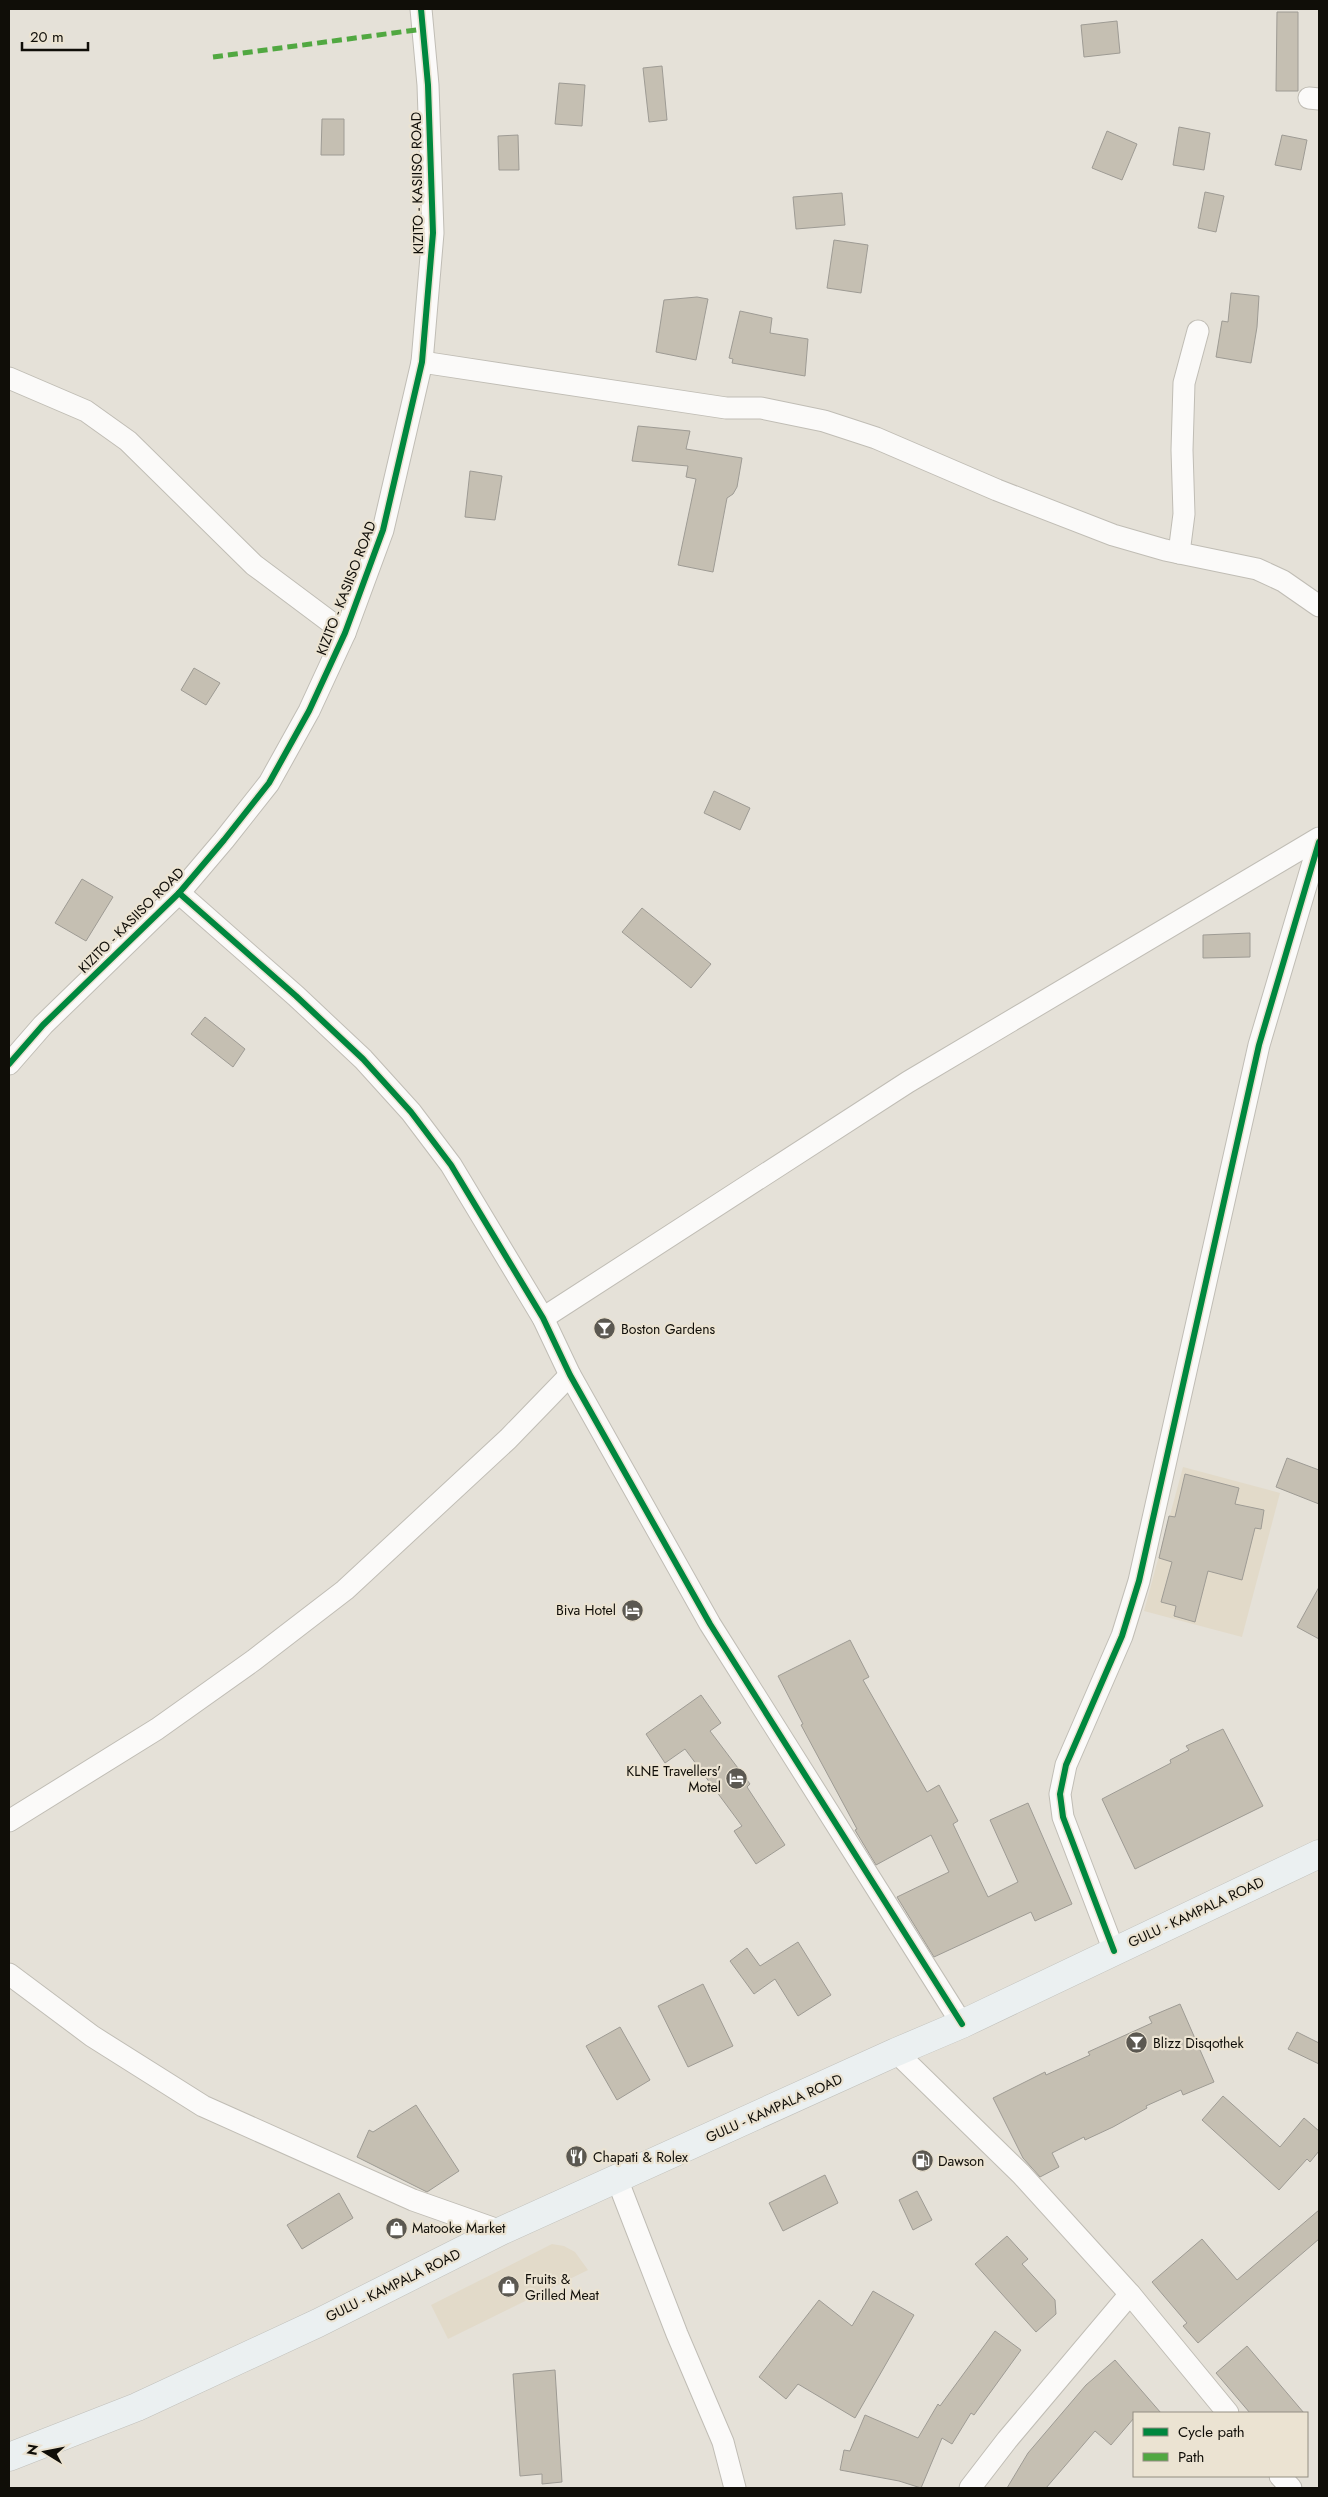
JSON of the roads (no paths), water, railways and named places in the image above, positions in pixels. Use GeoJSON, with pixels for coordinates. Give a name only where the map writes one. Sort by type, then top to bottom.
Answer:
{"type":"FeatureCollection","features":[{"type":"Feature","properties":{"kind":"main road","name":"GULU - KAMPALA ROAD"},"geometry":{"type":"LineString","coordinates":[[9,2457],[146,2402],[318,2322],[501,2231],[962,2024],[1319,1854]]}},
{"type":"Feature","properties":{"kind":"street","name":"KIZITO - KASIISO ROAD"},"geometry":{"type":"LineString","coordinates":[[9,1064],[42,1025],[178,893],[224,840],[269,783],[309,711],[345,632],[383,530],[422,362],[433,233],[428,85],[421,9]]}},
{"type":"Feature","properties":{"kind":"street"},"geometry":{"type":"LineString","coordinates":[[1179,553],[1184,514],[1182,450],[1184,383],[1198,331]]}},
{"type":"Feature","properties":{"kind":"street"},"geometry":{"type":"LineString","coordinates":[[422,362],[726,408],[761,408],[824,421],[876,438],[997,490],[1113,535],[1179,553],[1257,569],[1283,581],[1319,606]]}},
{"type":"Feature","properties":{"kind":"street"},"geometry":{"type":"LineString","coordinates":[[9,378],[86,410],[128,441],[254,565],[345,632]]}},
{"type":"Feature","properties":{"kind":"street"},"geometry":{"type":"LineString","coordinates":[[543,1318],[908,1082],[1319,838]]}},
{"type":"Feature","properties":{"kind":"street"},"geometry":{"type":"LineString","coordinates":[[1114,1951],[1063,1817],[1060,1794],[1066,1765],[1122,1636],[1139,1581],[1260,1045],[1319,842]]}},
{"type":"Feature","properties":{"kind":"street"},"geometry":{"type":"LineString","coordinates":[[178,893],[296,996],[363,1060],[411,1112],[451,1165],[543,1318],[570,1375],[710,1624],[962,2024]]}},
{"type":"Feature","properties":{"kind":"street"},"geometry":{"type":"LineString","coordinates":[[9,1821],[157,1729],[254,1660],[345,1590],[508,1439],[570,1375]]}},
{"type":"Feature","properties":{"kind":"street"},"geometry":{"type":"LineString","coordinates":[[9,1974],[92,2036],[203,2106],[413,2200],[501,2231]]}},
{"type":"Feature","properties":{"kind":"street"},"geometry":{"type":"LineString","coordinates":[[896,2052],[1021,2174],[1130,2294],[1227,2412]]}},
{"type":"Feature","properties":{"kind":"street"},"geometry":{"type":"LineString","coordinates":[[617,2179],[677,2334],[723,2442],[735,2488]]}},
{"type":"Feature","properties":{"kind":"street"},"geometry":{"type":"LineString","coordinates":[[970,2488],[1007,2440],[1130,2294]]}},
{"type":"Feature","properties":{"kind":"street"},"geometry":{"type":"LineString","coordinates":[[1281,2477],[1290,2488]]}},
{"type":"Feature","properties":{"kind":"place","name":"Boston Gardens"},"geometry":{"type":"Point","coordinates":[605,1329]}},
{"type":"Feature","properties":{"kind":"place","name":"Biva Hotel"},"geometry":{"type":"Point","coordinates":[632,1610]}},
{"type":"Feature","properties":{"kind":"place","name":"KLNE Travellers' Motel"},"geometry":{"type":"Point","coordinates":[737,1779]}},
{"type":"Feature","properties":{"kind":"place","name":"Blizz Disqothek"},"geometry":{"type":"Point","coordinates":[1137,2043]}},
{"type":"Feature","properties":{"kind":"place","name":"Chapati & Rolex"},"geometry":{"type":"Point","coordinates":[577,2157]}},
{"type":"Feature","properties":{"kind":"place","name":"Dawson"},"geometry":{"type":"Point","coordinates":[922,2161]}},
{"type":"Feature","properties":{"kind":"place","name":"Matooke Market"},"geometry":{"type":"Point","coordinates":[396,2228]}},
{"type":"Feature","properties":{"kind":"place","name":"Fruits & Grilled Meat"},"geometry":{"type":"Point","coordinates":[509,2287]}}]}
